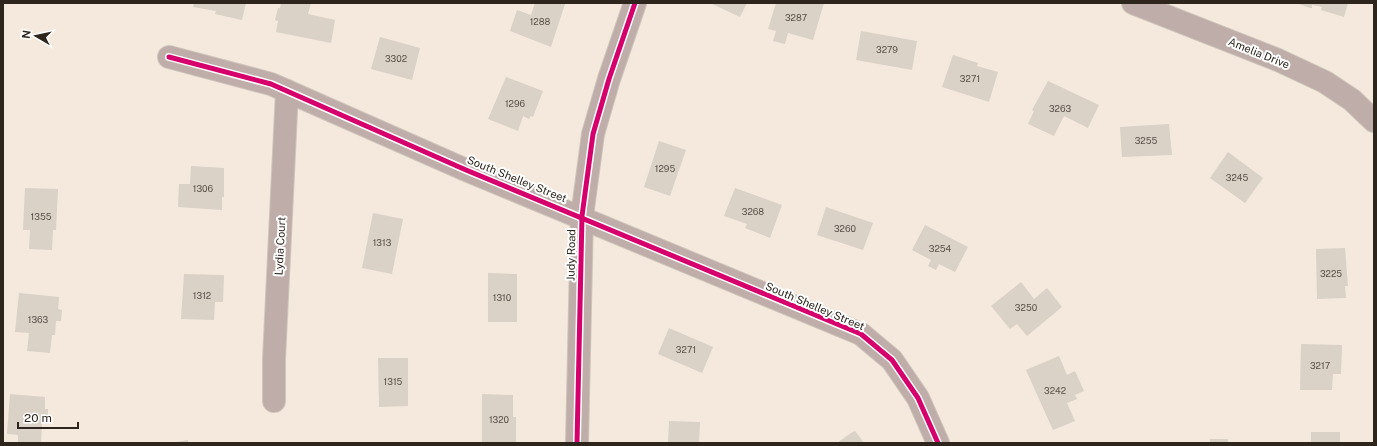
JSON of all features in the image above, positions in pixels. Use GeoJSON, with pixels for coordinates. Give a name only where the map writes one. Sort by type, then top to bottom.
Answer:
{"type":"FeatureCollection","features":[{"type":"Feature","properties":{"kind":"street","name":"Judy Road"},"geometry":{"type":"LineString","coordinates":[[577,443],[582,216],[593,134],[609,79],[635,3]]}},
{"type":"Feature","properties":{"kind":"street","name":"Amelia Drive"},"geometry":{"type":"LineString","coordinates":[[1133,3],[1278,60],[1325,82],[1352,100],[1374,121]]}},
{"type":"Feature","properties":{"kind":"street","name":"South Shelley Street"},"geometry":{"type":"LineString","coordinates":[[169,57],[271,84],[466,170],[582,216],[753,290],[861,334],[892,360],[918,398],[938,443]]}},
{"type":"Feature","properties":{"kind":"street","name":"Lydia Court"},"geometry":{"type":"LineString","coordinates":[[274,401],[274,359],[288,91]]}},
{"type":"Feature","properties":{"kind":"building"},"geometry":{"type":"Polygon","coordinates":[[[194,3],[246,3],[242,20],[215,14],[216,11],[193,7],[194,3]]]}},
{"type":"Feature","properties":{"kind":"building"},"geometry":{"type":"Polygon","coordinates":[[[281,3],[311,3],[308,14],[335,20],[331,43],[276,32],[278,21],[275,20],[281,3]]]}},
{"type":"Feature","properties":{"kind":"building"},"geometry":{"type":"Polygon","coordinates":[[[535,3],[565,4],[551,47],[510,31],[517,10],[531,15],[535,3]]]}},
{"type":"Feature","properties":{"kind":"building"},"geometry":{"type":"Polygon","coordinates":[[[710,3],[747,3],[740,17],[710,3]]]}},
{"type":"Feature","properties":{"kind":"building"},"geometry":{"type":"Polygon","coordinates":[[[776,3],[824,3],[813,40],[788,33],[785,44],[773,41],[776,31],[768,29],[776,3]]]}},
{"type":"Feature","properties":{"kind":"building"},"geometry":{"type":"Polygon","coordinates":[[[1296,3],[1348,3],[1344,17],[1321,10],[1322,7],[1312,5],[1312,8],[1310,8],[1296,3]]]}},
{"type":"Feature","properties":{"kind":"building"},"geometry":{"type":"Polygon","coordinates":[[[861,31],[917,41],[912,70],[856,60],[861,31]]]}},
{"type":"Feature","properties":{"kind":"building"},"geometry":{"type":"Polygon","coordinates":[[[380,37],[420,48],[412,80],[371,69],[380,37]]]}},
{"type":"Feature","properties":{"kind":"building"},"geometry":{"type":"Polygon","coordinates":[[[953,55],[978,63],[977,66],[998,72],[989,102],[942,87],[953,55]]]}},
{"type":"Feature","properties":{"kind":"building"},"geometry":{"type":"Polygon","coordinates":[[[506,77],[543,91],[533,117],[531,116],[529,119],[523,116],[518,131],[488,119],[506,77]]]}},
{"type":"Feature","properties":{"kind":"building"},"geometry":{"type":"Polygon","coordinates":[[[1048,81],[1099,105],[1088,128],[1064,116],[1054,136],[1028,124],[1034,111],[1032,110],[1048,81]]]}},
{"type":"Feature","properties":{"kind":"building"},"geometry":{"type":"Polygon","coordinates":[[[1169,124],[1172,155],[1122,157],[1120,127],[1169,124]]]}},
{"type":"Feature","properties":{"kind":"building"},"geometry":{"type":"Polygon","coordinates":[[[659,141],[686,150],[670,196],[644,187],[659,141]]]}},
{"type":"Feature","properties":{"kind":"building"},"geometry":{"type":"Polygon","coordinates":[[[1228,152],[1263,178],[1245,203],[1210,178],[1228,152]]]}},
{"type":"Feature","properties":{"kind":"building"},"geometry":{"type":"Polygon","coordinates":[[[191,166],[224,168],[224,197],[222,197],[222,210],[178,207],[179,184],[190,184],[191,166]]]}},
{"type":"Feature","properties":{"kind":"building"},"geometry":{"type":"Polygon","coordinates":[[[25,188],[58,189],[56,230],[53,230],[52,250],[29,249],[30,230],[23,230],[25,188]]]}},
{"type":"Feature","properties":{"kind":"building"},"geometry":{"type":"Polygon","coordinates":[[[735,188],[782,205],[770,238],[745,228],[747,224],[724,216],[735,188]]]}},
{"type":"Feature","properties":{"kind":"building"},"geometry":{"type":"Polygon","coordinates":[[[826,207],[873,223],[863,250],[817,235],[826,207]]]}},
{"type":"Feature","properties":{"kind":"building"},"geometry":{"type":"Polygon","coordinates":[[[373,213],[403,219],[392,274],[362,268],[373,213]]]}},
{"type":"Feature","properties":{"kind":"building"},"geometry":{"type":"Polygon","coordinates":[[[925,225],[968,247],[955,272],[939,264],[936,270],[928,266],[931,260],[912,250],[925,225]]]}},
{"type":"Feature","properties":{"kind":"building"},"geometry":{"type":"Polygon","coordinates":[[[1345,248],[1348,286],[1345,286],[1346,298],[1317,299],[1316,249],[1345,248]]]}},
{"type":"Feature","properties":{"kind":"building"},"geometry":{"type":"Polygon","coordinates":[[[488,273],[517,274],[517,322],[488,322],[488,273]]]}},
{"type":"Feature","properties":{"kind":"building"},"geometry":{"type":"Polygon","coordinates":[[[184,274],[224,275],[223,302],[215,302],[214,320],[181,319],[184,274]]]}},
{"type":"Feature","properties":{"kind":"building"},"geometry":{"type":"Polygon","coordinates":[[[1021,282],[1034,299],[1047,288],[1062,307],[1027,336],[1017,324],[1010,329],[991,306],[1021,282]]]}},
{"type":"Feature","properties":{"kind":"building"},"geometry":{"type":"Polygon","coordinates":[[[19,293],[59,297],[58,309],[62,310],[61,321],[56,321],[55,335],[52,335],[50,353],[27,351],[29,333],[15,332],[19,293]]]}},
{"type":"Feature","properties":{"kind":"building"},"geometry":{"type":"Polygon","coordinates":[[[669,328],[713,347],[702,373],[658,354],[669,328]]]}},
{"type":"Feature","properties":{"kind":"building"},"geometry":{"type":"Polygon","coordinates":[[[1301,344],[1342,345],[1341,374],[1333,374],[1332,390],[1300,390],[1301,344]]]}},
{"type":"Feature","properties":{"kind":"building"},"geometry":{"type":"Polygon","coordinates":[[[1059,356],[1067,375],[1075,371],[1084,391],[1075,395],[1077,399],[1067,403],[1075,421],[1053,430],[1026,370],[1059,356]]]}},
{"type":"Feature","properties":{"kind":"building"},"geometry":{"type":"Polygon","coordinates":[[[378,358],[408,358],[408,406],[379,407],[378,358]]]}},
{"type":"Feature","properties":{"kind":"building"},"geometry":{"type":"Polygon","coordinates":[[[10,394],[45,397],[45,409],[48,409],[48,423],[42,422],[41,443],[18,443],[18,435],[7,434],[10,394]]]}},
{"type":"Feature","properties":{"kind":"building"},"geometry":{"type":"Polygon","coordinates":[[[482,394],[513,395],[513,417],[516,417],[516,443],[482,443],[482,394]]]}},
{"type":"Feature","properties":{"kind":"building"},"geometry":{"type":"Polygon","coordinates":[[[669,421],[700,422],[699,443],[668,443],[669,421]]]}},
{"type":"Feature","properties":{"kind":"building"},"geometry":{"type":"Polygon","coordinates":[[[855,431],[864,443],[837,443],[851,433],[855,431]]]}},
{"type":"Feature","properties":{"kind":"building"},"geometry":{"type":"Polygon","coordinates":[[[1311,432],[1340,432],[1340,443],[1311,443],[1311,432]]]}},
{"type":"Feature","properties":{"kind":"building"},"geometry":{"type":"Polygon","coordinates":[[[1210,439],[1228,439],[1228,443],[1210,443],[1210,439]]]}},
{"type":"Feature","properties":{"kind":"building"},"geometry":{"type":"Polygon","coordinates":[[[188,440],[188,443],[176,443],[176,442],[188,440]]]}},
{"type":"Feature","properties":{"kind":"cycle path"},"geometry":{"type":"LineString","coordinates":[[577,443],[582,216],[593,134],[609,79],[635,3]]}},
{"type":"Feature","properties":{"kind":"cycle path"},"geometry":{"type":"LineString","coordinates":[[169,57],[271,84],[466,170],[861,334],[892,360],[918,398],[938,443]]}}]}
